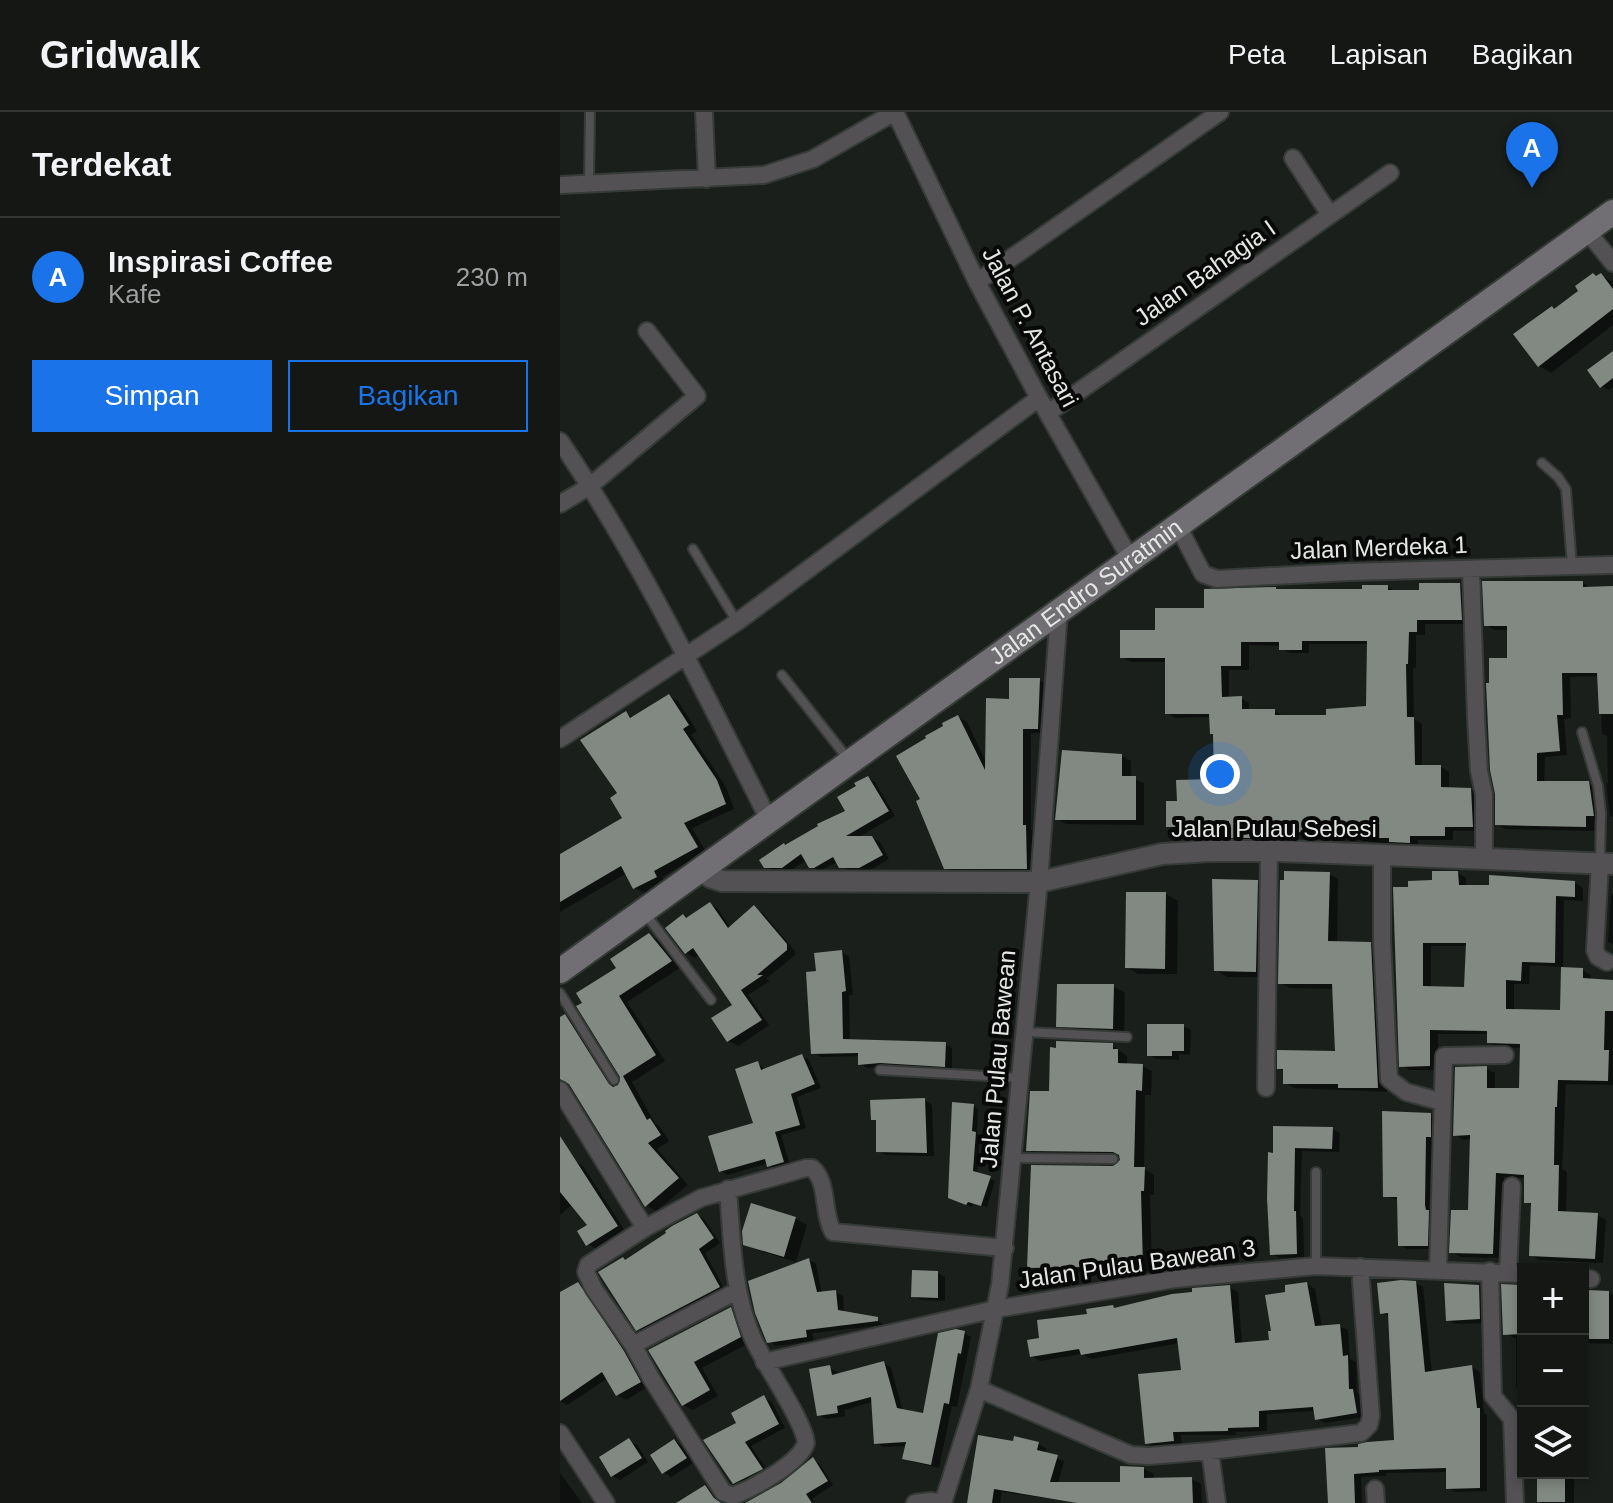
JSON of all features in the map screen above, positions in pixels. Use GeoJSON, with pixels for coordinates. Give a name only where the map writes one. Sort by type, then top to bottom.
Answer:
{"type":"FeatureCollection","features":[{"type":"Feature","properties":{"kind":"main road","name":"Jalan Endro Suratmin"},"geometry":{"type":"LineString","coordinates":[[560,971],[1613,212]]}},
{"type":"Feature","properties":{"kind":"street"},"geometry":{"type":"LineString","coordinates":[[704,112],[707,179]]}},
{"type":"Feature","properties":{"kind":"street"},"geometry":{"type":"LineString","coordinates":[[560,185],[764,175],[792,167],[837,147],[895,112]]}},
{"type":"Feature","properties":{"kind":"street","name":"Jalan P. Antasari"},"geometry":{"type":"LineString","coordinates":[[895,112],[977,282],[1131,560]]}},
{"type":"Feature","properties":{"kind":"street"},"geometry":{"type":"LineString","coordinates":[[977,282],[1220,112]]}},
{"type":"Feature","properties":{"kind":"street"},"geometry":{"type":"LineString","coordinates":[[1293,158],[1330,215]]}},
{"type":"Feature","properties":{"kind":"street","name":"Jalan Bahagia I"},"geometry":{"type":"LineString","coordinates":[[560,739],[686,657],[1044,406],[1390,173]]}},
{"type":"Feature","properties":{"kind":"street"},"geometry":{"type":"LineString","coordinates":[[1587,231],[1613,263]]}},
{"type":"Feature","properties":{"kind":"street"},"geometry":{"type":"LineString","coordinates":[[560,504],[590,486],[697,396],[647,331]]}},
{"type":"Feature","properties":{"kind":"street"},"geometry":{"type":"LineString","coordinates":[[560,441],[590,486],[686,657],[769,820]]}},
{"type":"Feature","properties":{"kind":"street","name":"Jalan Merdeka 1"},"geometry":{"type":"LineString","coordinates":[[1178,526],[1200,570],[1211,579],[1613,565]]}},
{"type":"Feature","properties":{"kind":"street"},"geometry":{"type":"LineString","coordinates":[[1471,569],[1479,771],[1484,794],[1484,859]]}},
{"type":"Feature","properties":{"kind":"street","name":"Jalan Pulau Bawean"},"geometry":{"type":"LineString","coordinates":[[943,1503],[979,1389],[1005,1248],[1039,882],[1059,612]]}},
{"type":"Feature","properties":{"kind":"street"},"geometry":{"type":"LineString","coordinates":[[1266,1088],[1269,851]]}},
{"type":"Feature","properties":{"kind":"street","name":"Jalan Pulau Sebesi"},"geometry":{"type":"LineString","coordinates":[[702,869],[710,877],[722,881],[1039,882],[1162,854],[1269,851],[1606,864]]}},
{"type":"Feature","properties":{"kind":"street"},"geometry":{"type":"LineString","coordinates":[[1382,855],[1382,942],[1389,1079],[1406,1092],[1442,1102]]}},
{"type":"Feature","properties":{"kind":"street"},"geometry":{"type":"LineString","coordinates":[[1606,864],[1595,950],[1598,957],[1607,962]]}},
{"type":"Feature","properties":{"kind":"street"},"geometry":{"type":"LineString","coordinates":[[1438,1269],[1444,1056],[1505,1055]]}},
{"type":"Feature","properties":{"kind":"street"},"geometry":{"type":"LineString","coordinates":[[560,1090],[645,1228]]}},
{"type":"Feature","properties":{"kind":"street"},"geometry":{"type":"LineString","coordinates":[[728,1189],[737,1291],[742,1312],[806,1443],[802,1453],[789,1463],[730,1496],[723,1492],[633,1345],[594,1289],[586,1269],[645,1228],[701,1198],[728,1189],[812,1168],[819,1176],[833,1232],[1005,1248]]}},
{"type":"Feature","properties":{"kind":"street"},"geometry":{"type":"LineString","coordinates":[[1512,1186],[1516,1273]]}},
{"type":"Feature","properties":{"kind":"street","name":"Jalan Pulau Bawean 3"},"geometry":{"type":"LineString","coordinates":[[764,1362],[996,1309],[1175,1279],[1316,1266],[1516,1273]]}},
{"type":"Feature","properties":{"kind":"street"},"geometry":{"type":"LineString","coordinates":[[979,1389],[1131,1455],[1210,1451],[1361,1433],[1367,1428],[1371,1416],[1360,1267]]}},
{"type":"Feature","properties":{"kind":"street"},"geometry":{"type":"LineString","coordinates":[[1490,1271],[1493,1396],[1512,1419],[1515,1503]]}},
{"type":"Feature","properties":{"kind":"street"},"geometry":{"type":"LineString","coordinates":[[633,1345],[737,1291]]}},
{"type":"Feature","properties":{"kind":"street"},"geometry":{"type":"LineString","coordinates":[[560,1433],[606,1503]]}},
{"type":"Feature","properties":{"kind":"street"},"geometry":{"type":"LineString","coordinates":[[1210,1451],[1217,1503]]}},
{"type":"Feature","properties":{"kind":"street"},"geometry":{"type":"LineString","coordinates":[[915,1503],[943,1503]]}},
{"type":"Feature","properties":{"kind":"lane"},"geometry":{"type":"LineString","coordinates":[[589,184],[590,112]]}},
{"type":"Feature","properties":{"kind":"lane"},"geometry":{"type":"LineString","coordinates":[[1542,463],[1566,489],[1572,566]]}},
{"type":"Feature","properties":{"kind":"lane"},"geometry":{"type":"LineString","coordinates":[[693,549],[737,622]]}},
{"type":"Feature","properties":{"kind":"lane"},"geometry":{"type":"LineString","coordinates":[[782,675],[850,762]]}},
{"type":"Feature","properties":{"kind":"lane"},"geometry":{"type":"LineString","coordinates":[[1582,732],[1598,786],[1606,864]]}},
{"type":"Feature","properties":{"kind":"lane"},"geometry":{"type":"LineString","coordinates":[[643,911],[711,1000]]}},
{"type":"Feature","properties":{"kind":"lane"},"geometry":{"type":"LineString","coordinates":[[560,993],[614,1080]]}},
{"type":"Feature","properties":{"kind":"lane"},"geometry":{"type":"LineString","coordinates":[[1025,1032],[1127,1037]]}},
{"type":"Feature","properties":{"kind":"lane"},"geometry":{"type":"LineString","coordinates":[[880,1070],[1021,1078]]}},
{"type":"Feature","properties":{"kind":"lane"},"geometry":{"type":"LineString","coordinates":[[1013,1158],[1113,1159]]}},
{"type":"Feature","properties":{"kind":"lane"},"geometry":{"type":"LineString","coordinates":[[1316,1172],[1316,1266]]}},
{"type":"Feature","properties":{"kind":"building"},"geometry":{"type":"Polygon","coordinates":[[[1593,273],[1596,276],[1601,273],[1613,289],[1613,309],[1538,367],[1513,334],[1578,291],[1575,286],[1593,273]]]}},
{"type":"Feature","properties":{"kind":"building"},"geometry":{"type":"Polygon","coordinates":[[[1613,351],[1613,378],[1600,388],[1587,370],[1613,351]]]}},
{"type":"Feature","properties":{"kind":"building"},"geometry":{"type":"Polygon","coordinates":[[[1482,581],[1583,581],[1583,587],[1613,586],[1613,714],[1599,714],[1597,673],[1562,673],[1563,715],[1557,715],[1560,751],[1537,753],[1537,781],[1589,781],[1594,816],[1586,816],[1586,827],[1495,825],[1486,683],[1489,683],[1489,658],[1507,658],[1507,626],[1484,626],[1482,581]]]}},
{"type":"Feature","properties":{"kind":"building"},"geometry":{"type":"Polygon","coordinates":[[[1419,583],[1460,583],[1462,620],[1417,620],[1417,632],[1409,632],[1407,717],[1414,717],[1415,765],[1441,765],[1441,787],[1471,788],[1473,827],[1445,827],[1445,836],[1410,836],[1410,843],[1389,842],[1389,838],[1359,838],[1359,835],[1312,836],[1312,832],[1250,833],[1250,838],[1229,838],[1229,821],[1182,823],[1182,827],[1166,827],[1166,801],[1177,801],[1176,780],[1214,779],[1213,734],[1210,734],[1209,714],[1165,714],[1165,658],[1120,658],[1120,630],[1155,630],[1155,608],[1204,608],[1204,589],[1362,589],[1362,585],[1388,585],[1388,590],[1419,590],[1419,583]],[[1302,641],[1302,650],[1279,650],[1279,642],[1241,642],[1241,666],[1221,666],[1222,697],[1242,696],[1242,709],[1275,709],[1275,715],[1326,715],[1326,709],[1366,706],[1367,641],[1302,641]]]}},
{"type":"Feature","properties":{"kind":"building"},"geometry":{"type":"Polygon","coordinates":[[[1009,678],[1040,678],[1038,729],[1023,729],[1023,825],[1026,825],[1027,869],[944,869],[916,801],[920,799],[896,756],[958,715],[985,770],[986,698],[1009,699],[1009,678]]]}},
{"type":"Feature","properties":{"kind":"building"},"geometry":{"type":"Polygon","coordinates":[[[669,694],[689,725],[683,729],[717,780],[726,804],[684,823],[698,847],[654,871],[657,877],[633,889],[621,866],[560,902],[560,854],[622,818],[610,798],[617,793],[580,740],[626,711],[630,718],[669,694]]]}},
{"type":"Feature","properties":{"kind":"building"},"geometry":{"type":"Polygon","coordinates":[[[1062,750],[1122,754],[1122,776],[1136,776],[1136,820],[1055,820],[1062,750]]]}},
{"type":"Feature","properties":{"kind":"building"},"geometry":{"type":"Polygon","coordinates":[[[868,776],[889,811],[846,836],[872,836],[883,855],[859,868],[839,868],[833,857],[809,868],[801,854],[782,868],[764,868],[759,860],[817,824],[845,811],[837,797],[868,776]]]}},
{"type":"Feature","properties":{"kind":"building"},"geometry":{"type":"Polygon","coordinates":[[[1284,871],[1330,872],[1328,941],[1371,942],[1378,1088],[1283,1084],[1283,1069],[1277,1069],[1277,1050],[1335,1051],[1332,984],[1278,984],[1280,880],[1284,880],[1284,871]]]}},
{"type":"Feature","properties":{"kind":"building"},"geometry":{"type":"Polygon","coordinates":[[[1432,871],[1458,871],[1459,885],[1489,885],[1489,875],[1575,881],[1575,897],[1556,896],[1555,963],[1522,962],[1521,981],[1506,980],[1506,1009],[1560,1010],[1561,967],[1583,968],[1583,978],[1613,980],[1613,1011],[1605,1011],[1604,1050],[1609,1050],[1608,1081],[1558,1080],[1555,1107],[1554,1165],[1559,1165],[1558,1211],[1598,1213],[1595,1259],[1529,1256],[1531,1203],[1524,1203],[1524,1175],[1496,1173],[1493,1254],[1449,1253],[1451,1210],[1468,1210],[1470,1135],[1453,1136],[1455,1067],[1487,1066],[1487,1088],[1519,1088],[1520,1044],[1487,1043],[1487,1031],[1430,1030],[1430,1066],[1399,1067],[1393,887],[1408,887],[1408,881],[1432,880],[1432,871]],[[1423,943],[1423,986],[1464,987],[1466,943],[1423,943]]]}},
{"type":"Feature","properties":{"kind":"building"},"geometry":{"type":"Polygon","coordinates":[[[1212,879],[1258,880],[1256,972],[1214,971],[1212,879]]]}},
{"type":"Feature","properties":{"kind":"building"},"geometry":{"type":"Polygon","coordinates":[[[1126,892],[1166,892],[1165,969],[1125,968],[1126,892]]]}},
{"type":"Feature","properties":{"kind":"building"},"geometry":{"type":"Polygon","coordinates":[[[710,902],[728,928],[754,905],[787,944],[787,950],[757,975],[763,975],[741,990],[762,1020],[727,1042],[711,1018],[732,1005],[693,948],[685,954],[665,928],[683,914],[686,918],[710,902]]]}},
{"type":"Feature","properties":{"kind":"building"},"geometry":{"type":"Polygon","coordinates":[[[649,933],[672,961],[619,996],[656,1055],[623,1076],[647,1120],[650,1118],[661,1135],[648,1143],[679,1178],[645,1207],[569,1084],[560,1079],[560,1017],[565,1014],[609,1084],[613,1087],[618,1085],[620,1077],[576,1006],[582,1003],[576,993],[616,968],[610,959],[649,933]]]}},
{"type":"Feature","properties":{"kind":"building"},"geometry":{"type":"Polygon","coordinates":[[[842,950],[846,991],[842,992],[843,1039],[946,1042],[945,1067],[880,1063],[858,1065],[858,1053],[811,1054],[806,972],[816,971],[814,953],[842,950]]]}},
{"type":"Feature","properties":{"kind":"building"},"geometry":{"type":"Polygon","coordinates":[[[1057,984],[1114,984],[1113,1029],[1056,1027],[1057,984]]]}},
{"type":"Feature","properties":{"kind":"building"},"geometry":{"type":"Polygon","coordinates":[[[1147,1024],[1184,1024],[1184,1051],[1172,1051],[1172,1056],[1147,1056],[1147,1024]]]}},
{"type":"Feature","properties":{"kind":"building"},"geometry":{"type":"Polygon","coordinates":[[[1056,1041],[1113,1043],[1113,1049],[1118,1049],[1118,1063],[1143,1064],[1142,1091],[1136,1090],[1134,1167],[1145,1167],[1144,1191],[1141,1191],[1143,1266],[1027,1268],[1031,1165],[1113,1166],[1120,1160],[1119,1155],[1113,1152],[1026,1151],[1030,1091],[1049,1091],[1050,1047],[1056,1048],[1056,1041]]]}},
{"type":"Feature","properties":{"kind":"building"},"geometry":{"type":"Polygon","coordinates":[[[802,1054],[815,1084],[791,1094],[800,1125],[775,1132],[784,1162],[767,1167],[765,1159],[719,1172],[708,1136],[753,1123],[735,1069],[758,1061],[761,1070],[802,1054]]]}},
{"type":"Feature","properties":{"kind":"building"},"geometry":{"type":"Polygon","coordinates":[[[925,1098],[927,1153],[876,1152],[876,1120],[871,1120],[870,1100],[925,1098]]]}},
{"type":"Feature","properties":{"kind":"building"},"geometry":{"type":"Polygon","coordinates":[[[952,1102],[974,1104],[972,1131],[976,1132],[973,1171],[991,1176],[981,1206],[968,1202],[966,1205],[948,1198],[952,1102]]]}},
{"type":"Feature","properties":{"kind":"building"},"geometry":{"type":"Polygon","coordinates":[[[1382,1111],[1431,1113],[1431,1137],[1426,1137],[1428,1246],[1398,1246],[1397,1197],[1383,1197],[1382,1111]]]}},
{"type":"Feature","properties":{"kind":"building"},"geometry":{"type":"Polygon","coordinates":[[[1273,1126],[1333,1127],[1332,1149],[1295,1148],[1297,1254],[1270,1255],[1268,1152],[1273,1153],[1273,1126]]]}},
{"type":"Feature","properties":{"kind":"building"},"geometry":{"type":"Polygon","coordinates":[[[560,1136],[618,1226],[586,1246],[577,1231],[587,1225],[560,1192],[560,1136]]]}},
{"type":"Feature","properties":{"kind":"building"},"geometry":{"type":"Polygon","coordinates":[[[751,1203],[796,1217],[784,1257],[743,1245],[742,1231],[751,1203]]]}},
{"type":"Feature","properties":{"kind":"building"},"geometry":{"type":"Polygon","coordinates":[[[697,1213],[714,1238],[699,1249],[720,1287],[636,1331],[598,1272],[623,1257],[625,1260],[672,1226],[697,1213]]]}},
{"type":"Feature","properties":{"kind":"building"},"geometry":{"type":"Polygon","coordinates":[[[809,1258],[817,1292],[836,1290],[838,1310],[878,1317],[878,1321],[806,1330],[807,1337],[767,1343],[755,1313],[748,1281],[809,1258]]]}},
{"type":"Feature","properties":{"kind":"building"},"geometry":{"type":"Polygon","coordinates":[[[912,1270],[938,1271],[938,1298],[911,1297],[912,1270]]]}},
{"type":"Feature","properties":{"kind":"building"},"geometry":{"type":"Polygon","coordinates":[[[1416,1281],[1425,1372],[1472,1365],[1477,1408],[1480,1408],[1480,1488],[1446,1489],[1446,1468],[1379,1470],[1354,1474],[1355,1503],[1328,1503],[1325,1448],[1358,1447],[1358,1444],[1367,1442],[1394,1440],[1388,1313],[1380,1314],[1377,1283],[1416,1281]]]}},
{"type":"Feature","properties":{"kind":"building"},"geometry":{"type":"Polygon","coordinates":[[[578,1282],[641,1382],[616,1396],[602,1372],[560,1401],[560,1292],[578,1282]]]}},
{"type":"Feature","properties":{"kind":"building"},"geometry":{"type":"Polygon","coordinates":[[[1307,1282],[1315,1326],[1340,1324],[1343,1356],[1348,1355],[1349,1389],[1353,1389],[1357,1413],[1315,1420],[1313,1407],[1259,1411],[1259,1427],[1173,1432],[1174,1441],[1145,1444],[1138,1374],[1181,1370],[1177,1338],[1081,1355],[1079,1349],[1030,1357],[1027,1340],[1039,1338],[1037,1320],[1087,1314],[1086,1309],[1113,1305],[1114,1308],[1192,1292],[1192,1288],[1230,1285],[1235,1343],[1269,1340],[1268,1331],[1271,1331],[1265,1295],[1285,1292],[1285,1285],[1307,1282]]]}},
{"type":"Feature","properties":{"kind":"building"},"geometry":{"type":"Polygon","coordinates":[[[1444,1283],[1479,1285],[1480,1319],[1446,1321],[1444,1283]]]}},
{"type":"Feature","properties":{"kind":"building"},"geometry":{"type":"Polygon","coordinates":[[[1501,1284],[1517,1285],[1517,1334],[1503,1335],[1501,1284]]]}},
{"type":"Feature","properties":{"kind":"building"},"geometry":{"type":"Polygon","coordinates":[[[1589,1290],[1609,1291],[1609,1339],[1589,1339],[1589,1290]]]}},
{"type":"Feature","properties":{"kind":"building"},"geometry":{"type":"Polygon","coordinates":[[[731,1307],[741,1337],[694,1362],[710,1390],[682,1406],[648,1350],[731,1307]]]}},
{"type":"Feature","properties":{"kind":"building"},"geometry":{"type":"Polygon","coordinates":[[[956,1329],[965,1331],[961,1354],[958,1353],[949,1404],[944,1403],[931,1465],[902,1459],[906,1442],[874,1444],[871,1397],[837,1406],[838,1413],[817,1416],[809,1369],[830,1365],[832,1375],[884,1361],[897,1408],[923,1413],[938,1333],[956,1329]]]}},
{"type":"Feature","properties":{"kind":"building"},"geometry":{"type":"Polygon","coordinates":[[[764,1395],[779,1424],[745,1442],[763,1469],[733,1484],[703,1440],[736,1423],[731,1413],[764,1395]]]}},
{"type":"Feature","properties":{"kind":"building"},"geometry":{"type":"Polygon","coordinates":[[[978,1435],[1013,1441],[1014,1436],[1039,1442],[1037,1450],[1058,1455],[1050,1482],[1120,1482],[1120,1466],[1144,1467],[1144,1478],[1192,1477],[1193,1503],[1077,1503],[994,1489],[992,1503],[967,1503],[978,1435]]]}},
{"type":"Feature","properties":{"kind":"building"},"geometry":{"type":"Polygon","coordinates":[[[629,1438],[642,1458],[611,1477],[599,1457],[629,1438]]]}},
{"type":"Feature","properties":{"kind":"building"},"geometry":{"type":"Polygon","coordinates":[[[674,1439],[687,1458],[662,1474],[650,1455],[674,1439]]]}},
{"type":"Feature","properties":{"kind":"building"},"geometry":{"type":"Polygon","coordinates":[[[813,1457],[828,1481],[806,1494],[812,1503],[745,1503],[781,1483],[813,1457]]]}},
{"type":"Feature","properties":{"kind":"building"},"geometry":{"type":"Polygon","coordinates":[[[1537,1479],[1565,1479],[1565,1502],[1537,1502],[1537,1479]]]}},
{"type":"Feature","properties":{"kind":"building"},"geometry":{"type":"Polygon","coordinates":[[[705,1485],[721,1503],[676,1503],[705,1485]]]}},
{"type":"Feature","properties":{"kind":"place","name":"Inspirasi Coffee"},"geometry":{"type":"Point","coordinates":[1532,188]}}]}
